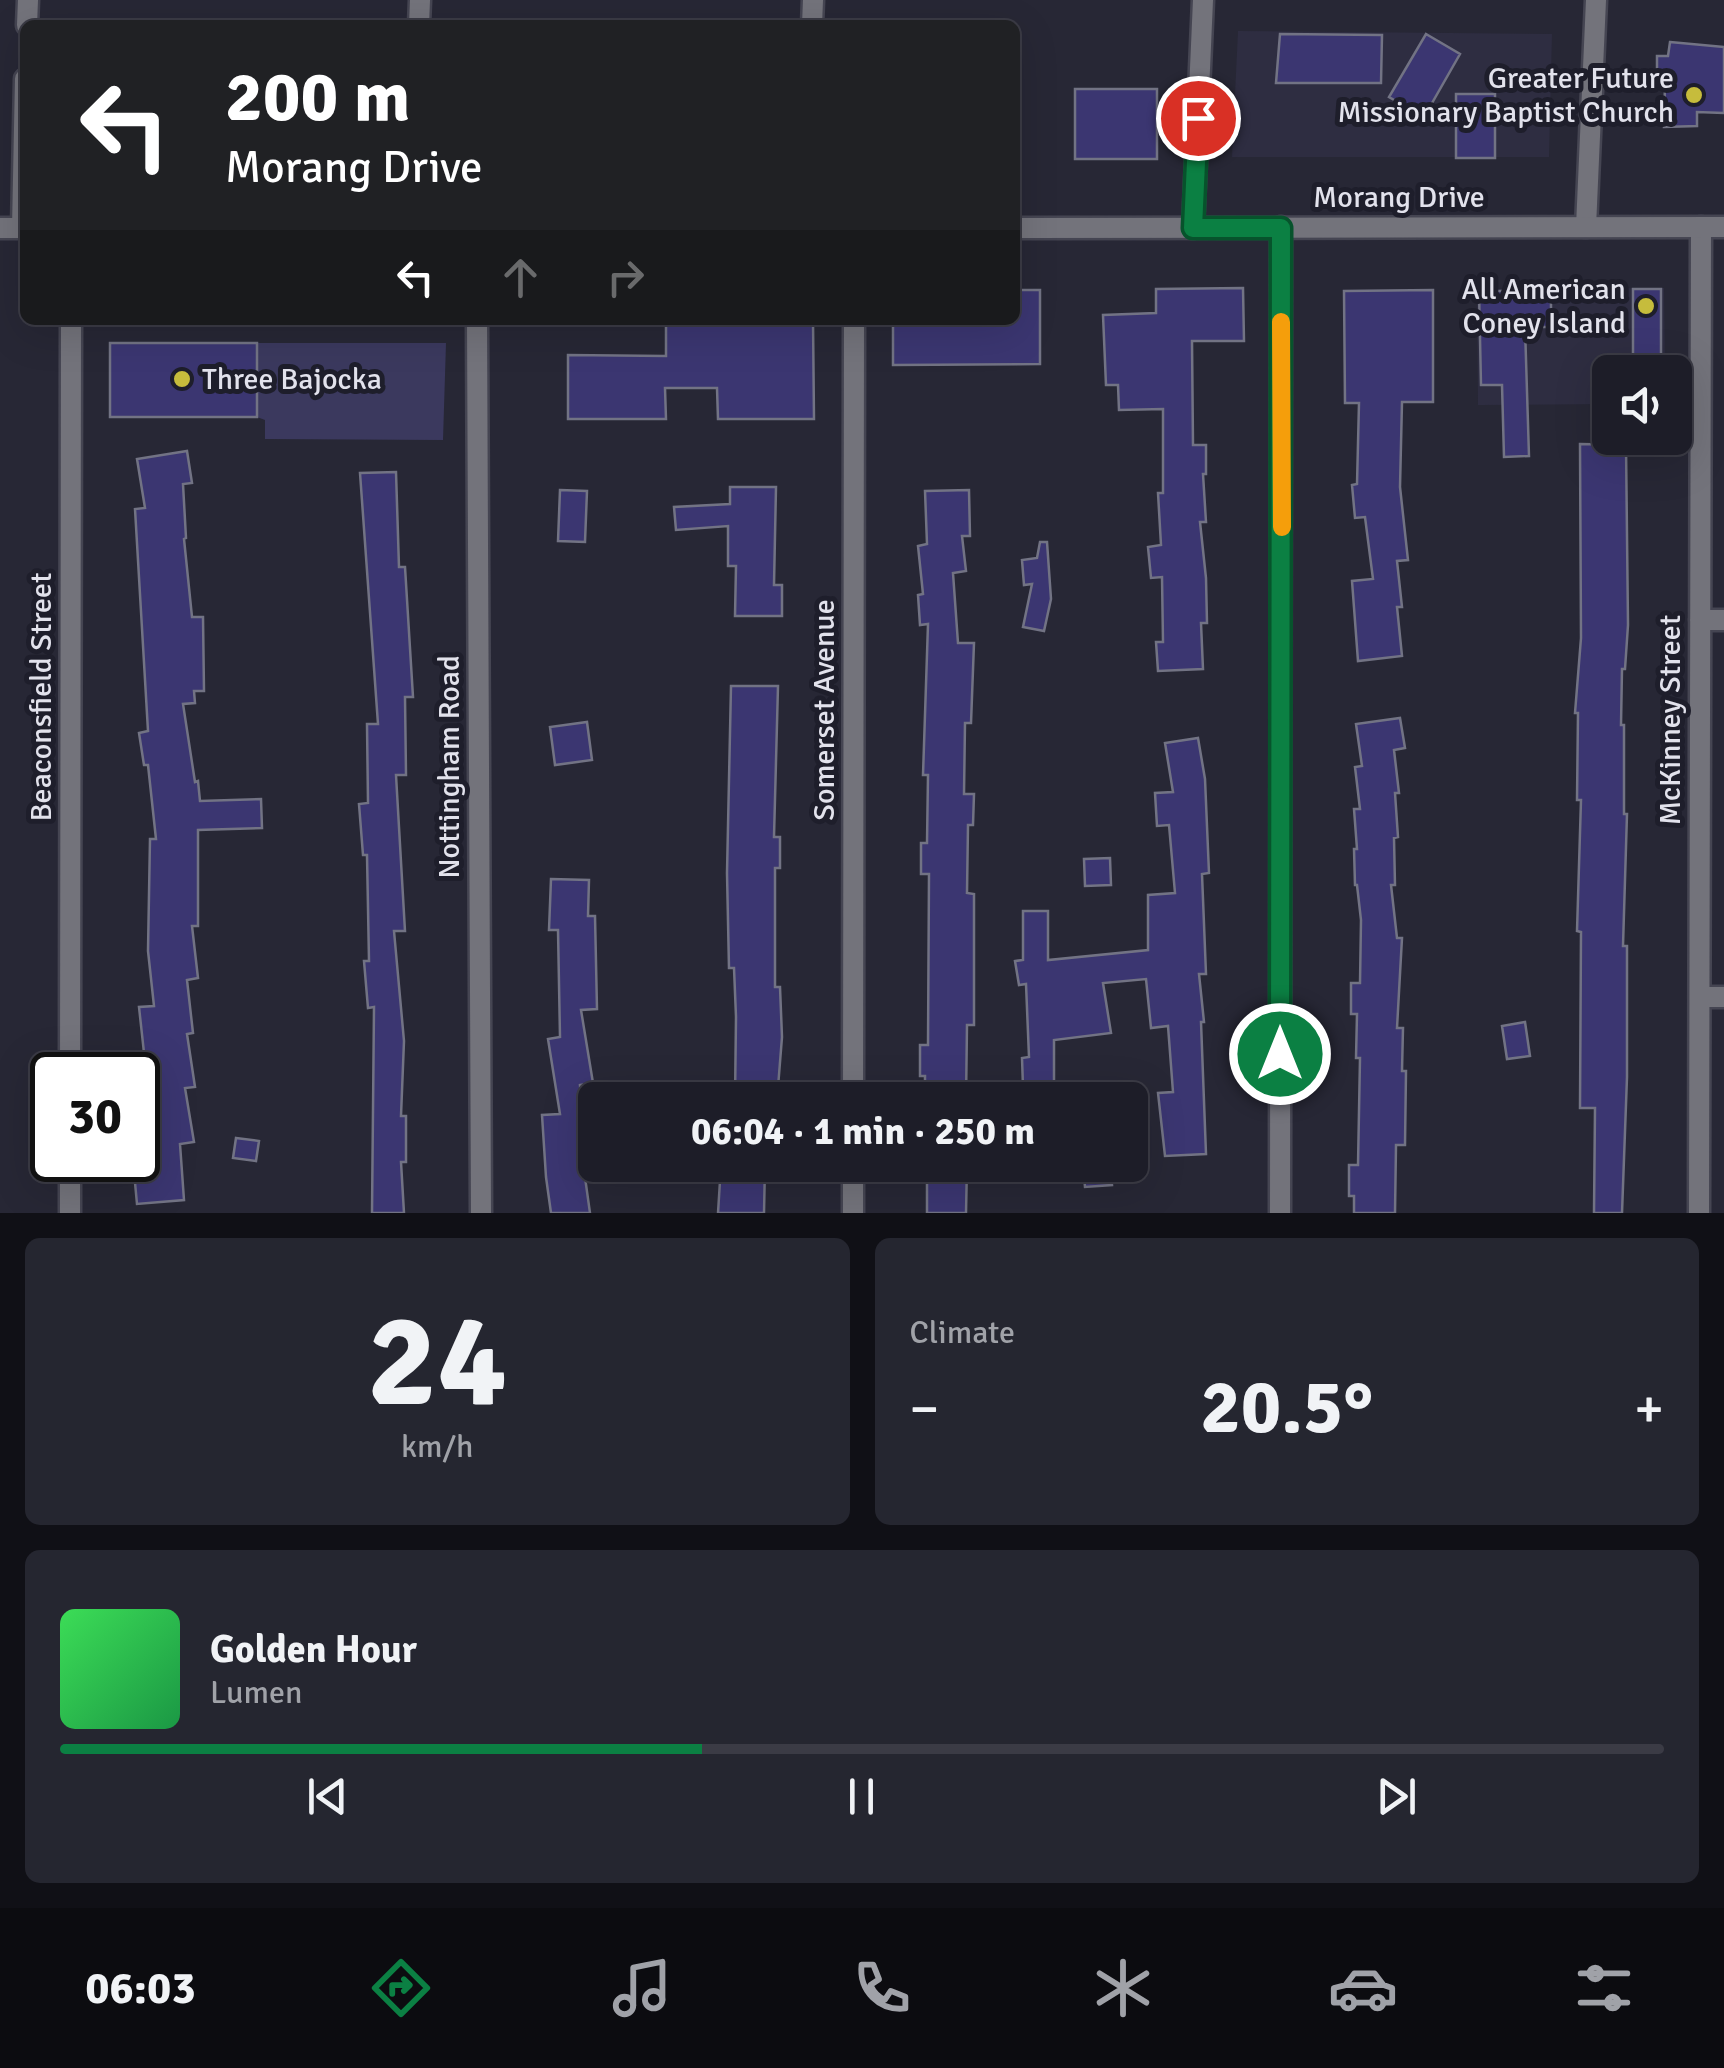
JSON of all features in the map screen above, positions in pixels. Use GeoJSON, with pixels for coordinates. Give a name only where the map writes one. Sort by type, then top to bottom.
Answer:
{"type":"FeatureCollection","features":[{"type":"Feature","properties":{"kind":"street"},"geometry":{"type":"LineString","coordinates":[[1193,228],[1203,0]]}},
{"type":"Feature","properties":{"kind":"street"},"geometry":{"type":"LineString","coordinates":[[1586,227],[1596,0]]}},
{"type":"Feature","properties":{"kind":"street","name":"McKinney Street"},"geometry":{"type":"LineString","coordinates":[[1700,1213],[1701,227]]}},
{"type":"Feature","properties":{"kind":"street","name":"Morang Drive"},"geometry":{"type":"LineString","coordinates":[[1020,228],[1724,227]]}},
{"type":"Feature","properties":{"kind":"street"},"geometry":{"type":"LineString","coordinates":[[1280,1213],[1281,228]]}},
{"type":"Feature","properties":{"kind":"street","name":"Beaconsfield Street"},"geometry":{"type":"LineString","coordinates":[[70,1052],[71,325]]}},
{"type":"Feature","properties":{"kind":"street","name":"Nottingham Road"},"geometry":{"type":"LineString","coordinates":[[478,325],[481,1213]]}},
{"type":"Feature","properties":{"kind":"street","name":"Somerset Avenue"},"geometry":{"type":"LineString","coordinates":[[853,1082],[854,325]]}},
{"type":"Feature","properties":{"kind":"street"},"geometry":{"type":"LineString","coordinates":[[1700,620],[1724,620]]}},
{"type":"Feature","properties":{"kind":"street"},"geometry":{"type":"LineString","coordinates":[[1700,997],[1724,997]]}},
{"type":"Feature","properties":{"kind":"street"},"geometry":{"type":"LineString","coordinates":[[70,1182],[70,1213]]}},
{"type":"Feature","properties":{"kind":"street"},"geometry":{"type":"LineString","coordinates":[[853,1182],[853,1213]]}},
{"type":"Feature","properties":{"kind":"shaded area"},"geometry":{"type":"Polygon","coordinates":[[[1238,31],[1552,34],[1549,157],[1232,157],[1238,31]]]}},
{"type":"Feature","properties":{"kind":"shaded area"},"geometry":{"type":"Polygon","coordinates":[[[1664,288],[1665,355],[1592,355],[1592,404],[1478,405],[1477,289],[1664,288]]]}},
{"type":"Feature","properties":{"kind":"shaded area"},"geometry":{"type":"Polygon","coordinates":[[[257,343],[446,343],[443,440],[265,439],[265,420],[257,417],[257,343]]]}},
{"type":"Feature","properties":{"kind":"building"},"geometry":{"type":"Polygon","coordinates":[[[1280,34],[1382,35],[1381,83],[1276,83],[1280,34]]]}},
{"type":"Feature","properties":{"kind":"building"},"geometry":{"type":"Polygon","coordinates":[[[1426,34],[1460,54],[1424,117],[1389,97],[1426,34]]]}},
{"type":"Feature","properties":{"kind":"building","name":"Greater Future Missionary Baptist Church"},"geometry":{"type":"Polygon","coordinates":[[[1670,42],[1724,47],[1724,113],[1697,112],[1697,126],[1664,127],[1665,83],[1657,82],[1657,56],[1668,56],[1670,42]]]}},
{"type":"Feature","properties":{"kind":"building"},"geometry":{"type":"Polygon","coordinates":[[[1075,89],[1157,89],[1157,159],[1075,159],[1075,89]]]}},
{"type":"Feature","properties":{"kind":"building"},"geometry":{"type":"Polygon","coordinates":[[[1456,94],[1495,94],[1495,158],[1456,158],[1456,94]]]}},
{"type":"Feature","properties":{"kind":"building"},"geometry":{"type":"Polygon","coordinates":[[[1243,288],[1244,341],[1192,341],[1193,445],[1206,445],[1206,522],[1200,522],[1207,623],[1201,623],[1203,669],[1158,671],[1156,642],[1163,642],[1162,577],[1151,578],[1148,547],[1161,545],[1158,493],[1163,493],[1163,409],[1119,410],[1118,385],[1106,385],[1103,315],[1156,313],[1156,289],[1243,288]]]}},
{"type":"Feature","properties":{"kind":"building"},"geometry":{"type":"Polygon","coordinates":[[[1633,289],[1661,289],[1661,355],[1633,355],[1633,289]]]}},
{"type":"Feature","properties":{"kind":"building"},"geometry":{"type":"Polygon","coordinates":[[[1020,290],[1040,290],[1040,364],[893,365],[893,325],[1020,325],[1020,290]]]}},
{"type":"Feature","properties":{"kind":"building"},"geometry":{"type":"Polygon","coordinates":[[[1433,290],[1433,402],[1402,402],[1400,487],[1408,560],[1397,561],[1402,656],[1358,661],[1352,581],[1373,579],[1365,517],[1355,518],[1352,485],[1357,484],[1359,403],[1345,403],[1344,291],[1433,290]]]}},
{"type":"Feature","properties":{"kind":"building"},"geometry":{"type":"Polygon","coordinates":[[[1479,291],[1551,291],[1551,327],[1525,327],[1529,456],[1504,457],[1502,385],[1481,385],[1479,291]]]}},
{"type":"Feature","properties":{"kind":"building"},"geometry":{"type":"Polygon","coordinates":[[[666,325],[813,325],[814,419],[718,419],[717,388],[665,388],[666,419],[568,419],[568,355],[666,356],[666,325]]]}},
{"type":"Feature","properties":{"kind":"building"},"geometry":{"type":"Polygon","coordinates":[[[110,343],[257,343],[257,417],[110,417],[110,343]]]}},
{"type":"Feature","properties":{"kind":"building"},"geometry":{"type":"Polygon","coordinates":[[[1580,444],[1592,444],[1592,455],[1626,455],[1628,625],[1621,725],[1627,814],[1623,946],[1627,946],[1627,1077],[1622,1213],[1594,1213],[1595,1108],[1580,1108],[1581,932],[1577,931],[1581,800],[1577,800],[1575,713],[1581,638],[1580,444]]]}},
{"type":"Feature","properties":{"kind":"building"},"geometry":{"type":"Polygon","coordinates":[[[187,451],[192,483],[183,484],[184,539],[192,617],[203,617],[204,691],[194,691],[195,703],[183,704],[200,801],[261,799],[262,828],[198,830],[198,926],[192,926],[198,978],[187,980],[193,1033],[187,1034],[195,1087],[185,1088],[194,1142],[180,1144],[184,1200],[137,1204],[135,1182],[160,1182],[160,1052],[144,1052],[139,1007],[154,1006],[148,951],[150,839],[156,839],[148,765],[144,765],[139,733],[148,731],[135,509],[145,508],[137,459],[187,451]]]}},
{"type":"Feature","properties":{"kind":"building"},"geometry":{"type":"Polygon","coordinates":[[[396,472],[399,567],[405,567],[413,697],[405,697],[406,775],[396,775],[405,931],[394,931],[404,1041],[401,1116],[406,1116],[406,1162],[401,1162],[404,1213],[372,1213],[374,1007],[368,1008],[364,961],[369,961],[367,855],[363,855],[359,804],[368,803],[367,724],[378,724],[360,473],[396,472]]]}},
{"type":"Feature","properties":{"kind":"building"},"geometry":{"type":"Polygon","coordinates":[[[730,487],[776,487],[774,585],[782,585],[782,616],[735,616],[736,566],[728,566],[728,526],[676,530],[674,507],[730,504],[730,487]]]}},
{"type":"Feature","properties":{"kind":"building"},"geometry":{"type":"Polygon","coordinates":[[[560,490],[587,491],[585,542],[558,541],[560,490]]]}},
{"type":"Feature","properties":{"kind":"building"},"geometry":{"type":"Polygon","coordinates":[[[969,490],[970,536],[962,536],[966,571],[953,573],[958,643],[974,643],[971,723],[965,723],[964,794],[974,794],[973,825],[968,825],[967,893],[974,894],[974,1025],[967,1025],[966,1082],[925,1082],[925,1076],[920,1076],[920,1045],[928,1045],[929,874],[921,874],[921,843],[927,843],[928,775],[923,775],[928,624],[920,625],[918,595],[923,594],[918,546],[927,544],[925,491],[969,490]]]}},
{"type":"Feature","properties":{"kind":"building"},"geometry":{"type":"Polygon","coordinates":[[[1040,542],[1047,542],[1051,599],[1044,631],[1023,627],[1032,584],[1024,585],[1022,560],[1037,558],[1040,542]]]}},
{"type":"Feature","properties":{"kind":"building"},"geometry":{"type":"Polygon","coordinates":[[[731,686],[778,686],[774,837],[780,837],[780,868],[775,868],[775,987],[780,987],[782,1037],[778,1082],[735,1082],[736,1017],[734,968],[729,968],[731,686]]]}},
{"type":"Feature","properties":{"kind":"building"},"geometry":{"type":"Polygon","coordinates":[[[1400,718],[1405,748],[1394,750],[1399,793],[1395,793],[1395,885],[1391,885],[1397,938],[1402,938],[1397,1028],[1403,1028],[1402,1071],[1406,1071],[1405,1145],[1396,1145],[1395,1213],[1354,1213],[1354,1196],[1349,1196],[1349,1165],[1358,1165],[1360,1058],[1356,1058],[1357,1014],[1351,1014],[1351,983],[1360,983],[1361,920],[1355,885],[1354,809],[1360,809],[1355,767],[1362,766],[1356,724],[1400,718]]]}},
{"type":"Feature","properties":{"kind":"building"},"geometry":{"type":"Polygon","coordinates":[[[587,722],[592,760],[555,765],[550,727],[587,722]]]}},
{"type":"Feature","properties":{"kind":"building"},"geometry":{"type":"Polygon","coordinates":[[[1198,738],[1205,779],[1209,873],[1202,874],[1206,974],[1199,974],[1204,1022],[1206,1154],[1165,1156],[1158,1093],[1173,1092],[1168,1026],[1151,1028],[1146,979],[1103,983],[1111,1033],[1054,1040],[1054,1082],[1023,1082],[1022,1058],[1029,1057],[1026,984],[1019,985],[1015,961],[1023,960],[1023,911],[1048,911],[1048,960],[1148,950],[1148,895],[1175,893],[1169,825],[1157,826],[1155,793],[1173,792],[1165,743],[1198,738]]]}},
{"type":"Feature","properties":{"kind":"building"},"geometry":{"type":"Polygon","coordinates":[[[1110,858],[1111,885],[1085,886],[1084,859],[1110,858]]]}},
{"type":"Feature","properties":{"kind":"building"},"geometry":{"type":"Polygon","coordinates":[[[551,879],[589,880],[588,916],[595,916],[597,1009],[581,1010],[593,1082],[578,1082],[578,1182],[586,1182],[590,1213],[551,1213],[542,1115],[560,1114],[548,1039],[560,1037],[558,930],[549,930],[551,879]]]}},
{"type":"Feature","properties":{"kind":"building"},"geometry":{"type":"Polygon","coordinates":[[[1525,1022],[1530,1056],[1507,1059],[1502,1026],[1525,1022]]]}},
{"type":"Feature","properties":{"kind":"building"},"geometry":{"type":"Polygon","coordinates":[[[236,1138],[259,1141],[256,1161],[233,1158],[236,1138]]]}},
{"type":"Feature","properties":{"kind":"building"},"geometry":{"type":"Polygon","coordinates":[[[720,1182],[765,1182],[764,1213],[718,1213],[720,1182]]]}},
{"type":"Feature","properties":{"kind":"building"},"geometry":{"type":"Polygon","coordinates":[[[927,1182],[967,1182],[966,1213],[927,1213],[927,1182]]]}},
{"type":"Feature","properties":{"kind":"building"},"geometry":{"type":"Polygon","coordinates":[[[1085,1182],[1112,1182],[1112,1185],[1085,1187],[1085,1182]]]}},
{"type":"Feature","properties":{"kind":"slow traffic"},"geometry":{"type":"LineString","coordinates":[[1281,322],[1282,527]]}},
{"type":"Feature","properties":{"kind":"place","name":"Greater Future Missionary Baptist Church"},"geometry":{"type":"Point","coordinates":[1694,95]}},
{"type":"Feature","properties":{"kind":"place","name":"All American Coney Island"},"geometry":{"type":"Point","coordinates":[1646,306]}},
{"type":"Feature","properties":{"kind":"place","name":"Three Bajocka"},"geometry":{"type":"Point","coordinates":[182,379]}},
{"type":"Feature","properties":{"kind":"route"},"geometry":{"type":"LineString","coordinates":[[1198,118],[1193,228],[1281,228],[1280,1054]]}}]}
